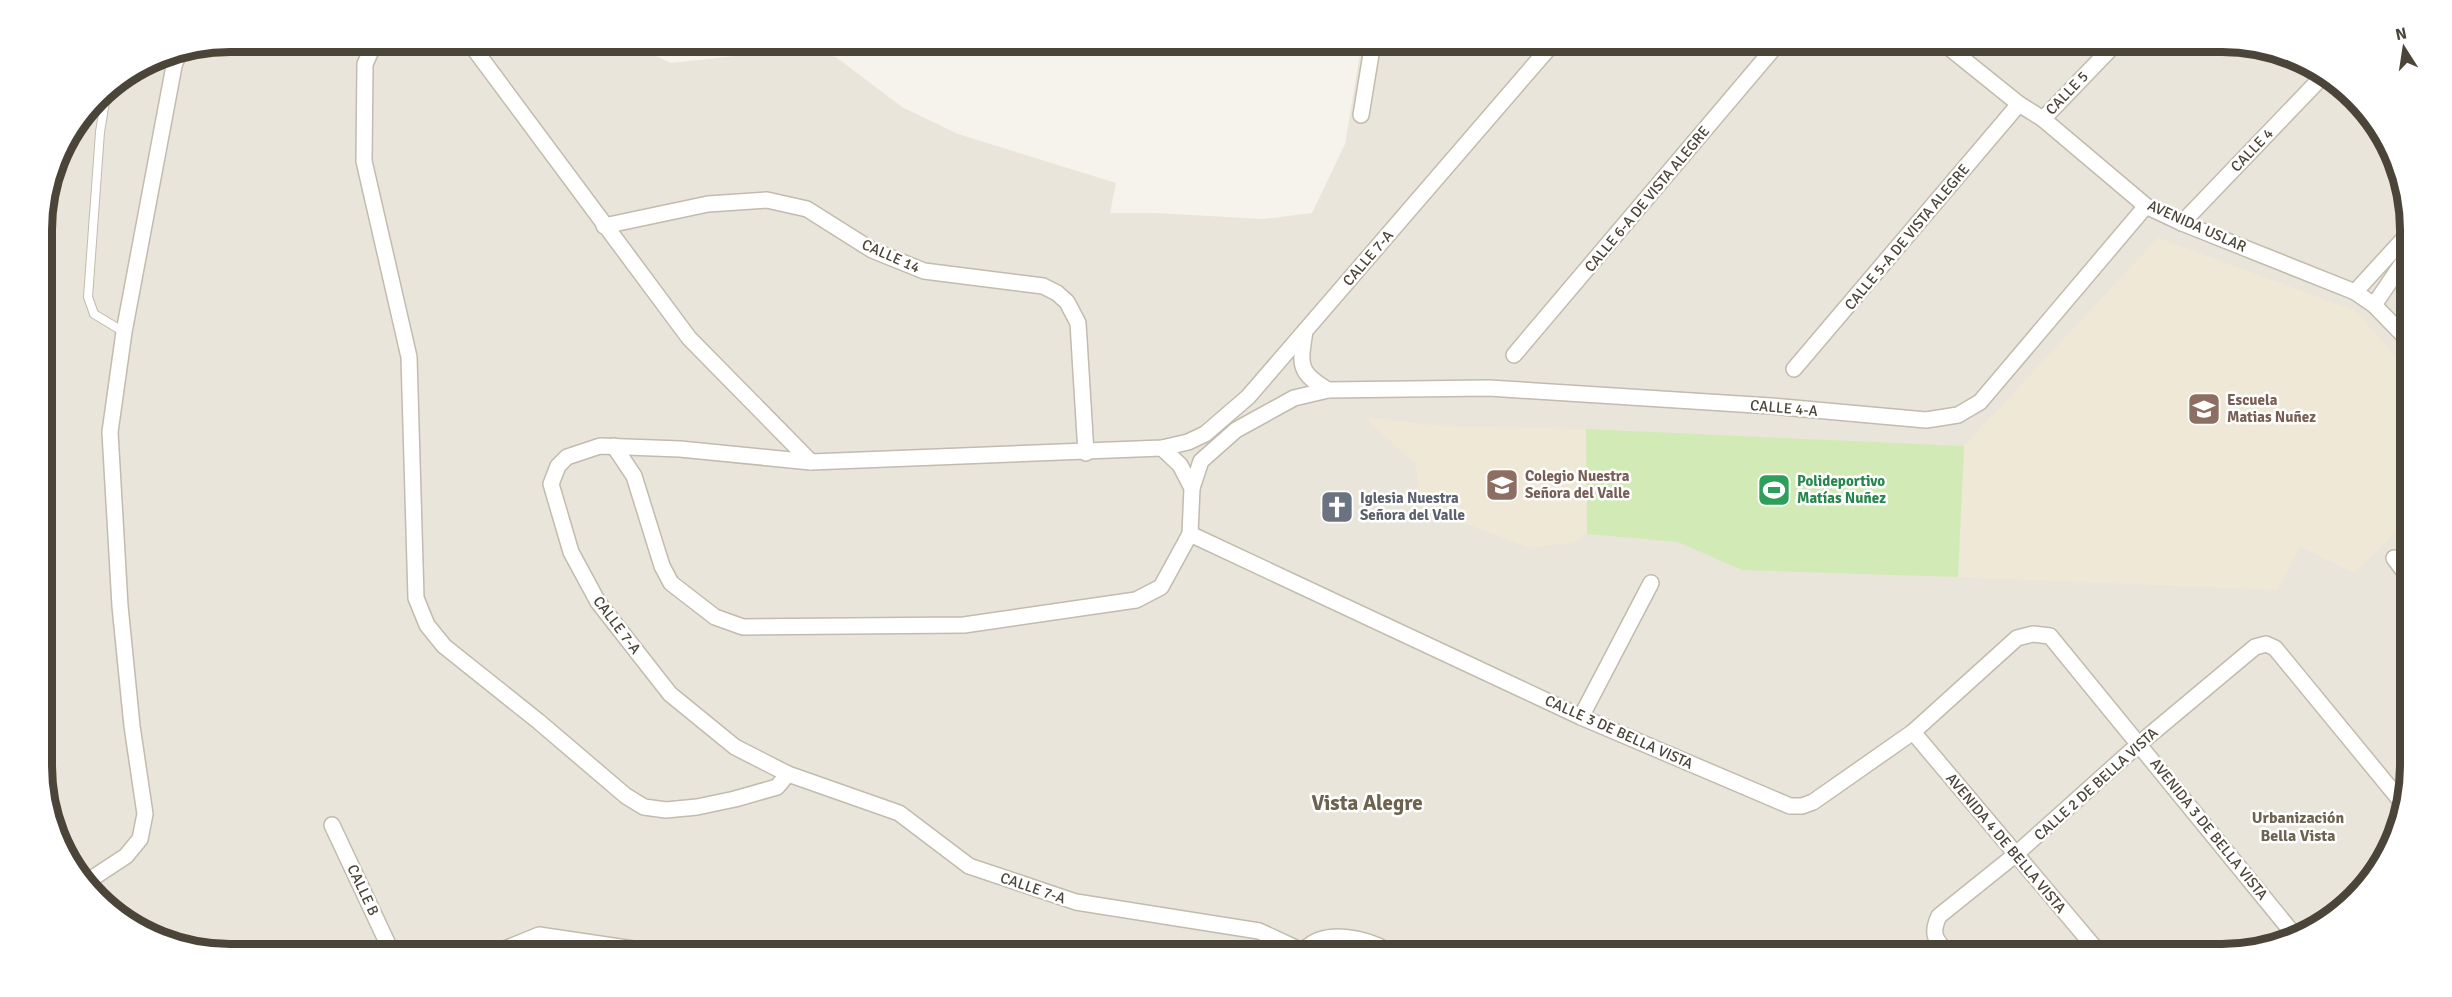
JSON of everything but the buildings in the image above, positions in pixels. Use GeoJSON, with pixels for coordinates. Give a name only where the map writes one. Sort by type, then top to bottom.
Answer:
{"type":"FeatureCollection","features":[{"type":"Feature","properties":{"kind":"street"},"geometry":{"type":"LineString","coordinates":[[1361,115],[1371,52]]}},
{"type":"Feature","properties":{"kind":"street","name":"CALLE 7-A"},"geometry":{"type":"LineString","coordinates":[[1286,944],[1260,931],[1076,902],[969,866],[899,813],[788,774],[735,747],[670,694],[598,602],[571,552],[551,484],[552,478],[558,466],[567,457],[583,450],[614,446],[680,449],[811,462],[1086,453],[1162,448],[1188,442],[1205,434],[1248,397],[1545,52]]}},
{"type":"Feature","properties":{"kind":"street","name":"CALLE 6-A DE VISTA ALEGRE"},"geometry":{"type":"LineString","coordinates":[[1514,355],[1770,52]]}},
{"type":"Feature","properties":{"kind":"street","name":"AVENIDA USLAR"},"geometry":{"type":"LineString","coordinates":[[1955,52],[2019,104],[2043,119],[2146,206],[2182,223],[2355,292],[2374,305],[2400,332]]}},
{"type":"Feature","properties":{"kind":"street","name":"CALLE 5"},"geometry":{"type":"LineString","coordinates":[[2043,119],[2107,52]]}},
{"type":"Feature","properties":{"kind":"street"},"geometry":{"type":"LineString","coordinates":[[370,53],[364,64],[364,160],[409,357],[416,598],[427,625],[444,646],[538,721],[626,796],[644,807],[666,810],[697,807],[735,799],[777,787],[788,774]]}},
{"type":"Feature","properties":{"kind":"street"},"geometry":{"type":"LineString","coordinates":[[477,53],[689,338],[811,462]]}},
{"type":"Feature","properties":{"kind":"street"},"geometry":{"type":"LineString","coordinates":[[93,878],[126,856],[140,839],[145,814],[132,726],[120,606],[110,432],[124,332],[176,62]]}},
{"type":"Feature","properties":{"kind":"street","name":"CALLE 4"},"geometry":{"type":"LineString","coordinates":[[2182,223],[2318,82]]}},
{"type":"Feature","properties":{"kind":"street","name":"CALLE 5-A DE VISTA ALEGRE"},"geometry":{"type":"LineString","coordinates":[[1794,369],[2019,104]]}},
{"type":"Feature","properties":{"kind":"street","name":"CALLE 14"},"geometry":{"type":"LineString","coordinates":[[604,226],[708,204],[767,200],[807,209],[872,250],[924,271],[1043,286],[1050,289],[1067,302],[1078,323],[1086,453]]}},
{"type":"Feature","properties":{"kind":"street","name":"CALLE 4-A"},"geometry":{"type":"LineString","coordinates":[[1328,390],[1489,388],[1771,406],[1926,420],[1958,415],[1980,402],[2146,206]]}},
{"type":"Feature","properties":{"kind":"street"},"geometry":{"type":"LineString","coordinates":[[2355,292],[2400,243]]}},
{"type":"Feature","properties":{"kind":"street"},"geometry":{"type":"LineString","coordinates":[[2374,305],[2400,268]]}},
{"type":"Feature","properties":{"kind":"street"},"geometry":{"type":"LineString","coordinates":[[1305,331],[1301,354],[1303,369],[1309,379],[1328,390]]}},
{"type":"Feature","properties":{"kind":"street"},"geometry":{"type":"LineString","coordinates":[[614,446],[634,476],[663,566],[671,583],[715,617],[743,627],[964,625],[1136,600],[1161,587],[1190,534],[1192,488],[1201,460],[1236,430],[1294,398],[1328,390]]}},
{"type":"Feature","properties":{"kind":"street"},"geometry":{"type":"LineString","coordinates":[[1162,448],[1180,465],[1192,488]]}},
{"type":"Feature","properties":{"kind":"street","name":"CALLE 3 DE BELLA VISTA"},"geometry":{"type":"LineString","coordinates":[[1190,534],[1581,717],[1790,806],[1802,806],[1813,802],[1913,732],[2017,638]]}},
{"type":"Feature","properties":{"kind":"street"},"geometry":{"type":"LineString","coordinates":[[2394,558],[2400,566]]}},
{"type":"Feature","properties":{"kind":"street"},"geometry":{"type":"LineString","coordinates":[[1581,717],[1651,583]]}},
{"type":"Feature","properties":{"kind":"street","name":"AVENIDA 3 DE BELLA VISTA"},"geometry":{"type":"LineString","coordinates":[[2017,638],[2033,634],[2050,636],[2291,930]]}},
{"type":"Feature","properties":{"kind":"street","name":"CALLE 2 DE BELLA VISTA"},"geometry":{"type":"LineString","coordinates":[[1939,944],[1936,940],[1934,928],[1939,916],[2015,855],[2139,744],[2255,647],[2266,644],[2275,648],[2397,796]]}},
{"type":"Feature","properties":{"kind":"street","name":"AVENIDA 4 DE BELLA VISTA"},"geometry":{"type":"LineString","coordinates":[[1913,732],[2092,944]]}},
{"type":"Feature","properties":{"kind":"street","name":"CALLE B"},"geometry":{"type":"LineString","coordinates":[[332,825],[388,944]]}},
{"type":"Feature","properties":{"kind":"street"},"geometry":{"type":"LineString","coordinates":[[517,944],[539,935],[600,944]]}},
{"type":"Feature","properties":{"kind":"street"},"geometry":{"type":"LineString","coordinates":[[1314,944],[1318,940],[1343,938],[1372,944]]}},
{"type":"Feature","properties":{"kind":"lane"},"geometry":{"type":"LineString","coordinates":[[104,107],[88,297],[94,314],[124,332]]}},
{"type":"Feature","properties":{"kind":"shaded area"},"geometry":{"type":"Polygon","coordinates":[[[1360,52],[2221,52],[2256,56],[2278,62],[2320,83],[2355,113],[2376,142],[2393,185],[2400,231],[2400,766],[2396,801],[2390,823],[2369,865],[2339,900],[2310,921],[2278,935],[2233,944],[219,944],[174,935],[132,914],[97,884],[71,845],[56,801],[52,766],[53,219],[56,196],[66,163],[89,122],[113,97],[142,76],[174,62],[219,53],[649,53],[671,63],[767,53],[810,53],[836,57],[902,107],[958,134],[1116,183],[1110,213],[1156,213],[1263,219],[1312,213],[1345,144],[1360,52]]]}},
{"type":"Feature","properties":{"kind":"shaded area","name":"Escuela Matias Nuñez"},"geometry":{"type":"Polygon","coordinates":[[[2158,238],[2356,311],[2400,362],[2400,528],[2354,573],[2300,546],[2278,590],[1958,577],[1964,446],[2158,238]]]}},
{"type":"Feature","properties":{"kind":"shaded area","name":"Colegio Nuestra Señora del Valle"},"geometry":{"type":"Polygon","coordinates":[[[1367,417],[1438,426],[1586,429],[1587,534],[1575,542],[1529,548],[1420,506],[1416,464],[1372,425],[1367,417]]]}},
{"type":"Feature","properties":{"kind":"green space","name":"Polideportivo Matías Nuñez"},"geometry":{"type":"Polygon","coordinates":[[[1586,429],[1964,446],[1958,577],[1742,570],[1678,542],[1587,534],[1586,429]]]}},
{"type":"Feature","properties":{"kind":"place","name":"Escuela Matias Nuñez"},"geometry":{"type":"Point","coordinates":[2204,409]}},
{"type":"Feature","properties":{"kind":"place","name":"Colegio Nuestra Señora del Valle"},"geometry":{"type":"Point","coordinates":[1502,485]}},
{"type":"Feature","properties":{"kind":"place","name":"Polideportivo Matías Nuñez"},"geometry":{"type":"Point","coordinates":[1774,490]}},
{"type":"Feature","properties":{"kind":"place","name":"Iglesia Nuestra Señora del Valle"},"geometry":{"type":"Point","coordinates":[1337,507]}},
{"type":"Feature","properties":{"kind":"district","name":"Vista Alegre"},"geometry":{"type":"Point","coordinates":[1367,803]}},
{"type":"Feature","properties":{"kind":"district","name":"Urbanización Bella Vista"},"geometry":{"type":"Point","coordinates":[2298,827]}}]}
